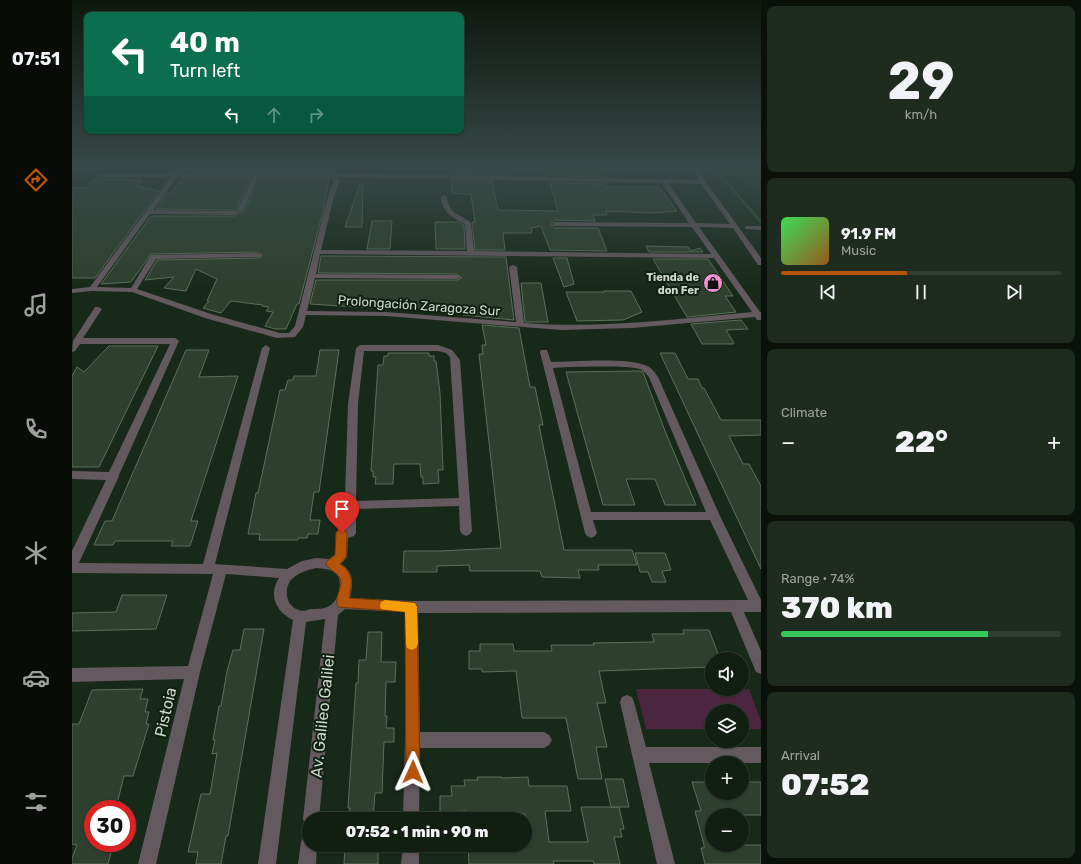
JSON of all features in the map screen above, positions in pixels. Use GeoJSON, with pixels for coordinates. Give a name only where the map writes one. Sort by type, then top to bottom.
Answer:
{"type":"FeatureCollection","features":[{"type":"Feature","properties":{"kind":"street"},"geometry":{"type":"LineString","coordinates":[[92,289],[153,208]]}},
{"type":"Feature","properties":{"kind":"street"},"geometry":{"type":"LineString","coordinates":[[299,327],[328,208]]}},
{"type":"Feature","properties":{"kind":"street"},"geometry":{"type":"LineString","coordinates":[[446,208],[451,216],[468,223],[471,252]]}},
{"type":"Feature","properties":{"kind":"street"},"geometry":{"type":"LineString","coordinates":[[681,208],[760,316]]}},
{"type":"Feature","properties":{"kind":"street"},"geometry":{"type":"LineString","coordinates":[[722,208],[761,263]]}},
{"type":"Feature","properties":{"kind":"street"},"geometry":{"type":"LineString","coordinates":[[150,212],[235,213]]}},
{"type":"Feature","properties":{"kind":"street"},"geometry":{"type":"LineString","coordinates":[[555,224],[735,226]]}},
{"type":"Feature","properties":{"kind":"street"},"geometry":{"type":"LineString","coordinates":[[747,228],[761,228]]}},
{"type":"Feature","properties":{"kind":"street"},"geometry":{"type":"LineString","coordinates":[[752,252],[761,250]]}},
{"type":"Feature","properties":{"kind":"street"},"geometry":{"type":"LineString","coordinates":[[318,252],[471,252],[619,256],[715,256]]}},
{"type":"Feature","properties":{"kind":"street"},"geometry":{"type":"LineString","coordinates":[[133,290],[154,257],[257,255]]}},
{"type":"Feature","properties":{"kind":"street"},"geometry":{"type":"LineString","coordinates":[[513,267],[520,325]]}},
{"type":"Feature","properties":{"kind":"street"},"geometry":{"type":"LineString","coordinates":[[311,276],[458,277]]}},
{"type":"Feature","properties":{"kind":"street"},"geometry":{"type":"LineString","coordinates":[[72,291],[92,289],[133,290],[208,316],[280,336],[292,335],[299,327],[312,319],[333,312]]}},
{"type":"Feature","properties":{"kind":"street"},"geometry":{"type":"LineString","coordinates":[[74,345],[98,309]]}},
{"type":"Feature","properties":{"kind":"street","name":"Prolongación Zaragoza Sur"},"geometry":{"type":"LineString","coordinates":[[303,313],[333,312],[386,314],[561,328],[632,326],[760,316]]}},
{"type":"Feature","properties":{"kind":"street"},"geometry":{"type":"LineString","coordinates":[[72,564],[114,476],[174,341],[74,345]]}},
{"type":"Feature","properties":{"kind":"street","name":"Pistoia"},"geometry":{"type":"LineString","coordinates":[[147,864],[193,672],[266,348]]}},
{"type":"Feature","properties":{"kind":"street"},"geometry":{"type":"LineString","coordinates":[[331,564],[341,557],[342,533],[350,533],[353,404],[360,348],[438,348],[447,350],[453,354],[456,360],[466,531]]}},
{"type":"Feature","properties":{"kind":"street"},"geometry":{"type":"LineString","coordinates":[[544,352],[591,533]]}},
{"type":"Feature","properties":{"kind":"street"},"geometry":{"type":"LineString","coordinates":[[337,608],[347,582],[342,571],[331,564],[316,563],[302,566],[289,574],[282,584],[280,596],[283,605],[289,612],[300,617],[337,608],[759,606],[714,516],[653,377],[648,370],[631,365],[547,365]]}},
{"type":"Feature","properties":{"kind":"street"},"geometry":{"type":"LineString","coordinates":[[72,475],[114,476]]}},
{"type":"Feature","properties":{"kind":"street"},"geometry":{"type":"LineString","coordinates":[[350,505],[464,502]]}},
{"type":"Feature","properties":{"kind":"street"},"geometry":{"type":"LineString","coordinates":[[586,516],[714,516]]}},
{"type":"Feature","properties":{"kind":"street"},"geometry":{"type":"LineString","coordinates":[[72,568],[215,569],[289,574]]}},
{"type":"Feature","properties":{"kind":"street"},"geometry":{"type":"LineString","coordinates":[[411,607],[413,740],[411,812]]}},
{"type":"Feature","properties":{"kind":"street"},"geometry":{"type":"LineString","coordinates":[[735,607],[761,667]]}},
{"type":"Feature","properties":{"kind":"street","name":"Av. Galileo Galilei"},"geometry":{"type":"LineString","coordinates":[[312,812],[337,608]]}},
{"type":"Feature","properties":{"kind":"street"},"geometry":{"type":"LineString","coordinates":[[268,864],[300,617]]}},
{"type":"Feature","properties":{"kind":"street"},"geometry":{"type":"LineString","coordinates":[[72,675],[193,672]]}},
{"type":"Feature","properties":{"kind":"street"},"geometry":{"type":"LineString","coordinates":[[627,702],[666,864]]}},
{"type":"Feature","properties":{"kind":"street"},"geometry":{"type":"LineString","coordinates":[[413,740],[544,740]]}},
{"type":"Feature","properties":{"kind":"street"},"geometry":{"type":"LineString","coordinates":[[640,756],[761,756]]}},
{"type":"Feature","properties":{"kind":"street"},"geometry":{"type":"LineString","coordinates":[[307,864],[308,852]]}},
{"type":"Feature","properties":{"kind":"street"},"geometry":{"type":"LineString","coordinates":[[410,864],[411,852]]}},
{"type":"Feature","properties":{"kind":"shaded area"},"geometry":{"type":"Polygon","coordinates":[[[636,689],[705,689],[705,696],[749,696],[749,689],[761,721],[761,729],[749,729],[749,704],[705,704],[705,729],[646,729],[636,689]]]}},
{"type":"Feature","properties":{"kind":"building"},"geometry":{"type":"Polygon","coordinates":[[[72,208],[146,208],[95,278],[72,278],[72,208]]]}},
{"type":"Feature","properties":{"kind":"building"},"geometry":{"type":"Polygon","coordinates":[[[237,208],[240,212],[246,208],[323,208],[299,304],[297,304],[286,329],[275,329],[265,326],[273,312],[266,311],[269,307],[262,306],[263,305],[231,301],[221,313],[203,308],[209,301],[207,301],[217,279],[196,269],[186,291],[164,288],[174,277],[145,280],[157,260],[260,258],[262,255],[258,252],[151,254],[131,282],[101,284],[151,216],[235,216],[239,213],[235,210],[156,209],[237,208]]]}},
{"type":"Feature","properties":{"kind":"building"},"geometry":{"type":"Polygon","coordinates":[[[352,208],[362,208],[362,227],[345,227],[352,208]]]}},
{"type":"Feature","properties":{"kind":"building"},"geometry":{"type":"Polygon","coordinates":[[[473,208],[558,211],[557,208],[675,208],[677,211],[653,213],[606,211],[607,215],[593,215],[595,221],[555,220],[551,224],[555,228],[598,228],[607,251],[550,250],[541,226],[531,228],[532,233],[503,233],[505,250],[475,250],[472,222],[475,222],[473,208]]]}},
{"type":"Feature","properties":{"kind":"building"},"geometry":{"type":"Polygon","coordinates":[[[372,221],[392,221],[390,249],[367,249],[372,221]]]}},
{"type":"Feature","properties":{"kind":"building"},"geometry":{"type":"Polygon","coordinates":[[[435,222],[458,222],[464,225],[465,249],[436,249],[435,222]]]}},
{"type":"Feature","properties":{"kind":"building"},"geometry":{"type":"Polygon","coordinates":[[[646,246],[688,247],[691,251],[700,248],[703,252],[649,252],[646,246]]]}},
{"type":"Feature","properties":{"kind":"building"},"geometry":{"type":"Polygon","coordinates":[[[321,256],[506,257],[514,320],[463,315],[464,309],[372,306],[372,308],[310,304],[316,280],[457,280],[462,278],[457,274],[318,273],[321,256]]]}},
{"type":"Feature","properties":{"kind":"building"},"geometry":{"type":"Polygon","coordinates":[[[553,258],[567,258],[574,284],[564,287],[553,258]]]}},
{"type":"Feature","properties":{"kind":"building"},"geometry":{"type":"Polygon","coordinates":[[[653,259],[708,259],[733,296],[725,296],[736,312],[687,317],[653,259]]]}},
{"type":"Feature","properties":{"kind":"building"},"geometry":{"type":"Polygon","coordinates":[[[521,283],[541,283],[548,322],[525,322],[521,283]]]}},
{"type":"Feature","properties":{"kind":"building"},"geometry":{"type":"Polygon","coordinates":[[[631,291],[642,312],[623,320],[577,321],[566,292],[631,291]]]}},
{"type":"Feature","properties":{"kind":"building"},"geometry":{"type":"Polygon","coordinates":[[[741,320],[748,329],[726,330],[734,343],[733,344],[702,344],[691,324],[741,320]]]}},
{"type":"Feature","properties":{"kind":"building"},"geometry":{"type":"Polygon","coordinates":[[[482,325],[519,328],[530,387],[535,387],[543,425],[539,425],[564,550],[632,550],[637,565],[598,565],[599,570],[578,570],[580,578],[542,577],[540,571],[470,571],[469,565],[437,566],[437,572],[403,572],[404,551],[501,548],[479,354],[483,354],[482,345],[486,345],[482,325]]]}},
{"type":"Feature","properties":{"kind":"building"},"geometry":{"type":"Polygon","coordinates":[[[109,346],[158,346],[99,467],[72,467],[72,376],[77,367],[84,372],[109,346]]]}},
{"type":"Feature","properties":{"kind":"building"},"geometry":{"type":"Polygon","coordinates":[[[186,350],[209,350],[199,377],[238,376],[191,521],[198,521],[190,546],[171,546],[173,541],[115,541],[113,545],[94,545],[105,521],[112,521],[186,350]]]}},
{"type":"Feature","properties":{"kind":"building"},"geometry":{"type":"Polygon","coordinates":[[[320,350],[339,350],[319,492],[314,492],[310,520],[320,520],[318,534],[308,534],[307,538],[298,538],[298,540],[259,540],[260,534],[248,534],[280,390],[285,390],[288,380],[293,380],[294,376],[316,376],[320,350]]]}},
{"type":"Feature","properties":{"kind":"building"},"geometry":{"type":"Polygon","coordinates":[[[388,353],[429,353],[429,356],[434,356],[434,361],[436,361],[440,393],[443,470],[438,470],[439,483],[423,484],[420,464],[394,464],[393,484],[375,484],[376,477],[373,477],[373,471],[371,471],[378,365],[383,365],[384,356],[388,356],[388,353]]]}},
{"type":"Feature","properties":{"kind":"building"},"geometry":{"type":"Polygon","coordinates":[[[660,353],[675,353],[688,379],[698,379],[721,420],[761,420],[761,435],[729,436],[743,464],[749,464],[761,486],[761,569],[660,353]]]}},
{"type":"Feature","properties":{"kind":"building"},"geometry":{"type":"Polygon","coordinates":[[[566,372],[643,372],[665,431],[696,505],[665,505],[655,479],[626,479],[635,505],[603,505],[566,372]]]}},
{"type":"Feature","properties":{"kind":"building"},"geometry":{"type":"Polygon","coordinates":[[[635,553],[665,553],[671,570],[662,571],[666,582],[652,582],[648,572],[640,572],[635,553]]]}},
{"type":"Feature","properties":{"kind":"building"},"geometry":{"type":"Polygon","coordinates":[[[122,595],[167,595],[156,629],[72,631],[72,613],[116,612],[122,595]]]}},
{"type":"Feature","properties":{"kind":"building"},"geometry":{"type":"Polygon","coordinates":[[[244,629],[264,629],[228,836],[226,836],[221,864],[196,864],[198,852],[188,852],[201,794],[210,794],[217,753],[212,754],[219,706],[221,706],[227,671],[233,650],[240,650],[244,629]]]}},
{"type":"Feature","properties":{"kind":"building"},"geometry":{"type":"Polygon","coordinates":[[[683,630],[709,630],[717,652],[705,652],[705,667],[599,671],[606,703],[597,703],[607,747],[596,747],[602,779],[578,779],[566,718],[522,718],[516,671],[482,672],[482,669],[469,669],[469,651],[480,651],[480,644],[513,644],[514,651],[552,651],[551,645],[594,645],[593,643],[654,642],[652,634],[684,634],[683,630]]]}},
{"type":"Feature","properties":{"kind":"building"},"geometry":{"type":"Polygon","coordinates":[[[368,632],[382,632],[381,662],[396,662],[395,682],[386,682],[385,716],[387,716],[386,728],[394,728],[394,742],[384,742],[382,793],[375,793],[374,812],[350,812],[350,808],[348,808],[356,683],[358,683],[359,660],[366,660],[368,632]]]}},
{"type":"Feature","properties":{"kind":"building"},"geometry":{"type":"Polygon","coordinates":[[[143,689],[140,699],[148,699],[145,712],[149,712],[146,724],[149,724],[133,776],[124,776],[118,800],[84,800],[84,852],[111,852],[108,864],[72,864],[72,858],[77,845],[72,844],[72,724],[79,724],[92,690],[143,689]]]}},
{"type":"Feature","properties":{"kind":"building"},"geometry":{"type":"Polygon","coordinates":[[[477,777],[528,777],[529,786],[567,786],[571,811],[545,811],[549,842],[588,842],[581,807],[619,807],[624,829],[620,829],[622,837],[614,837],[620,864],[594,864],[593,861],[553,861],[554,864],[469,864],[468,852],[532,852],[532,812],[440,812],[440,796],[452,796],[451,786],[465,786],[464,780],[478,780],[477,777]]]}},
{"type":"Feature","properties":{"kind":"building"},"geometry":{"type":"Polygon","coordinates":[[[605,779],[623,779],[629,807],[611,807],[605,779]]]}},
{"type":"Feature","properties":{"kind":"building"},"geometry":{"type":"Polygon","coordinates":[[[692,782],[705,782],[705,800],[749,800],[749,782],[761,782],[761,815],[749,815],[749,808],[705,808],[705,852],[749,852],[749,845],[761,845],[761,864],[705,864],[701,848],[704,848],[704,845],[695,811],[701,811],[692,782]]]}},
{"type":"Feature","properties":{"kind":"building"},"geometry":{"type":"Polygon","coordinates":[[[345,852],[378,852],[378,864],[344,864],[345,852]]]}},
{"type":"Feature","properties":{"kind":"waterway"},"geometry":{"type":"LineString","coordinates":[[749,208],[761,222]]}},
{"type":"Feature","properties":{"kind":"slow traffic"},"geometry":{"type":"LineString","coordinates":[[385,606],[411,607],[412,644]]}},
{"type":"Feature","properties":{"kind":"place","name":"Tienda de don Fer"},"geometry":{"type":"Point","coordinates":[713,283]}},
{"type":"Feature","properties":{"kind":"route"},"geometry":{"type":"LineString","coordinates":[[342,533],[341,557],[331,564],[342,571],[347,582],[342,603],[411,607],[413,772]]}}]}
